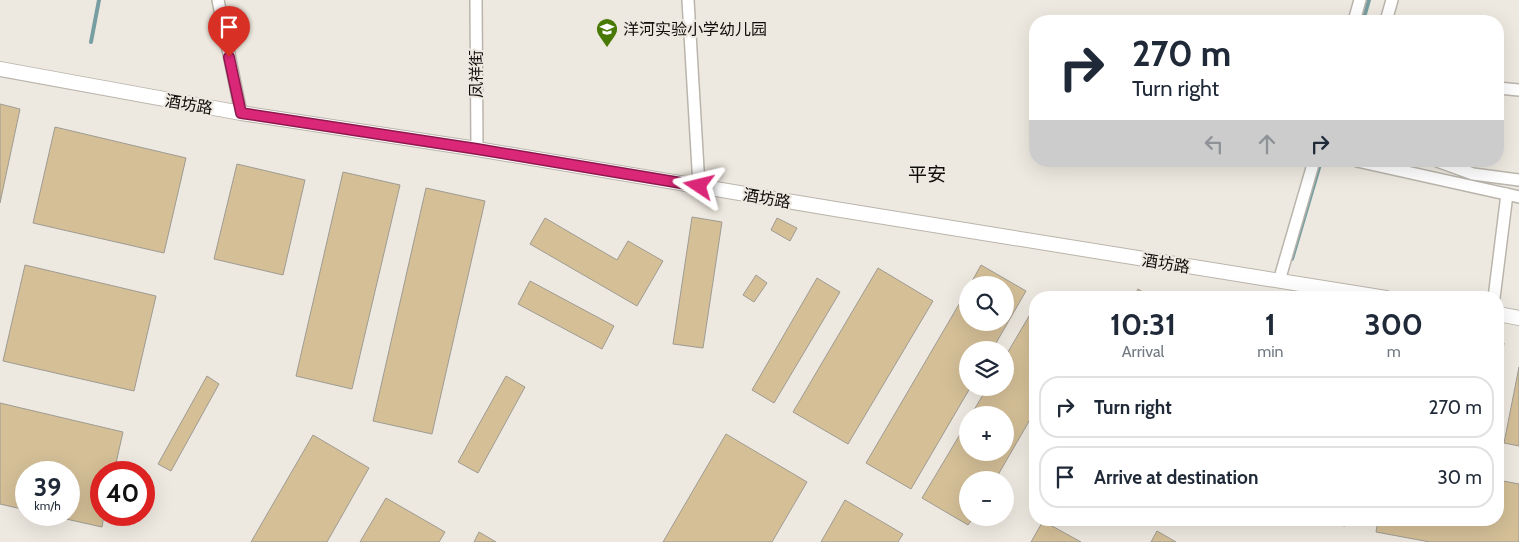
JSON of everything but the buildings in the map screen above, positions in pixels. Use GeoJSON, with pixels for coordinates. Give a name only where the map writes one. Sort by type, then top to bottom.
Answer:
{"type":"FeatureCollection","features":[{"type":"Feature","properties":{"kind":"street"},"geometry":{"type":"LineString","coordinates":[[218,0],[241,113]]}},
{"type":"Feature","properties":{"kind":"street","name":"凤祥街"},"geometry":{"type":"LineString","coordinates":[[476,0],[477,149]]}},
{"type":"Feature","properties":{"kind":"street"},"geometry":{"type":"LineString","coordinates":[[688,0],[699,186]]}},
{"type":"Feature","properties":{"kind":"street"},"geometry":{"type":"LineString","coordinates":[[1356,15],[1360,0]]}},
{"type":"Feature","properties":{"kind":"street"},"geometry":{"type":"LineString","coordinates":[[1388,15],[1392,0]]}},
{"type":"Feature","properties":{"kind":"street","name":"酒坊路"},"geometry":{"type":"LineString","coordinates":[[0,69],[241,113],[477,149],[1342,291]]}},
{"type":"Feature","properties":{"kind":"street"},"geometry":{"type":"LineString","coordinates":[[1504,89],[1519,90]]}},
{"type":"Feature","properties":{"kind":"street"},"geometry":{"type":"LineString","coordinates":[[1279,281],[1312,167]]}},
{"type":"Feature","properties":{"kind":"street"},"geometry":{"type":"LineString","coordinates":[[1384,167],[1519,197]]}},
{"type":"Feature","properties":{"kind":"street"},"geometry":{"type":"LineString","coordinates":[[1454,167],[1473,174],[1519,180]]}},
{"type":"Feature","properties":{"kind":"street"},"geometry":{"type":"LineString","coordinates":[[1495,291],[1507,194]]}},
{"type":"Feature","properties":{"kind":"street"},"geometry":{"type":"LineString","coordinates":[[1504,315],[1519,318]]}},
{"type":"Feature","properties":{"kind":"waterway"},"geometry":{"type":"LineString","coordinates":[[91,42],[99,0]]}},
{"type":"Feature","properties":{"kind":"waterway"},"geometry":{"type":"LineString","coordinates":[[1365,15],[1369,0]]}},
{"type":"Feature","properties":{"kind":"waterway"},"geometry":{"type":"LineString","coordinates":[[1292,259],[1319,167]]}},
{"type":"Feature","properties":{"kind":"place","name":"洋河实验小学幼儿园"},"geometry":{"type":"Point","coordinates":[607,48]}},
{"type":"Feature","properties":{"kind":"district","name":"平安"},"geometry":{"type":"Point","coordinates":[927,174]}},
{"type":"Feature","properties":{"kind":"route"},"geometry":{"type":"LineString","coordinates":[[229,57],[241,113],[477,149],[699,186]]}}]}
